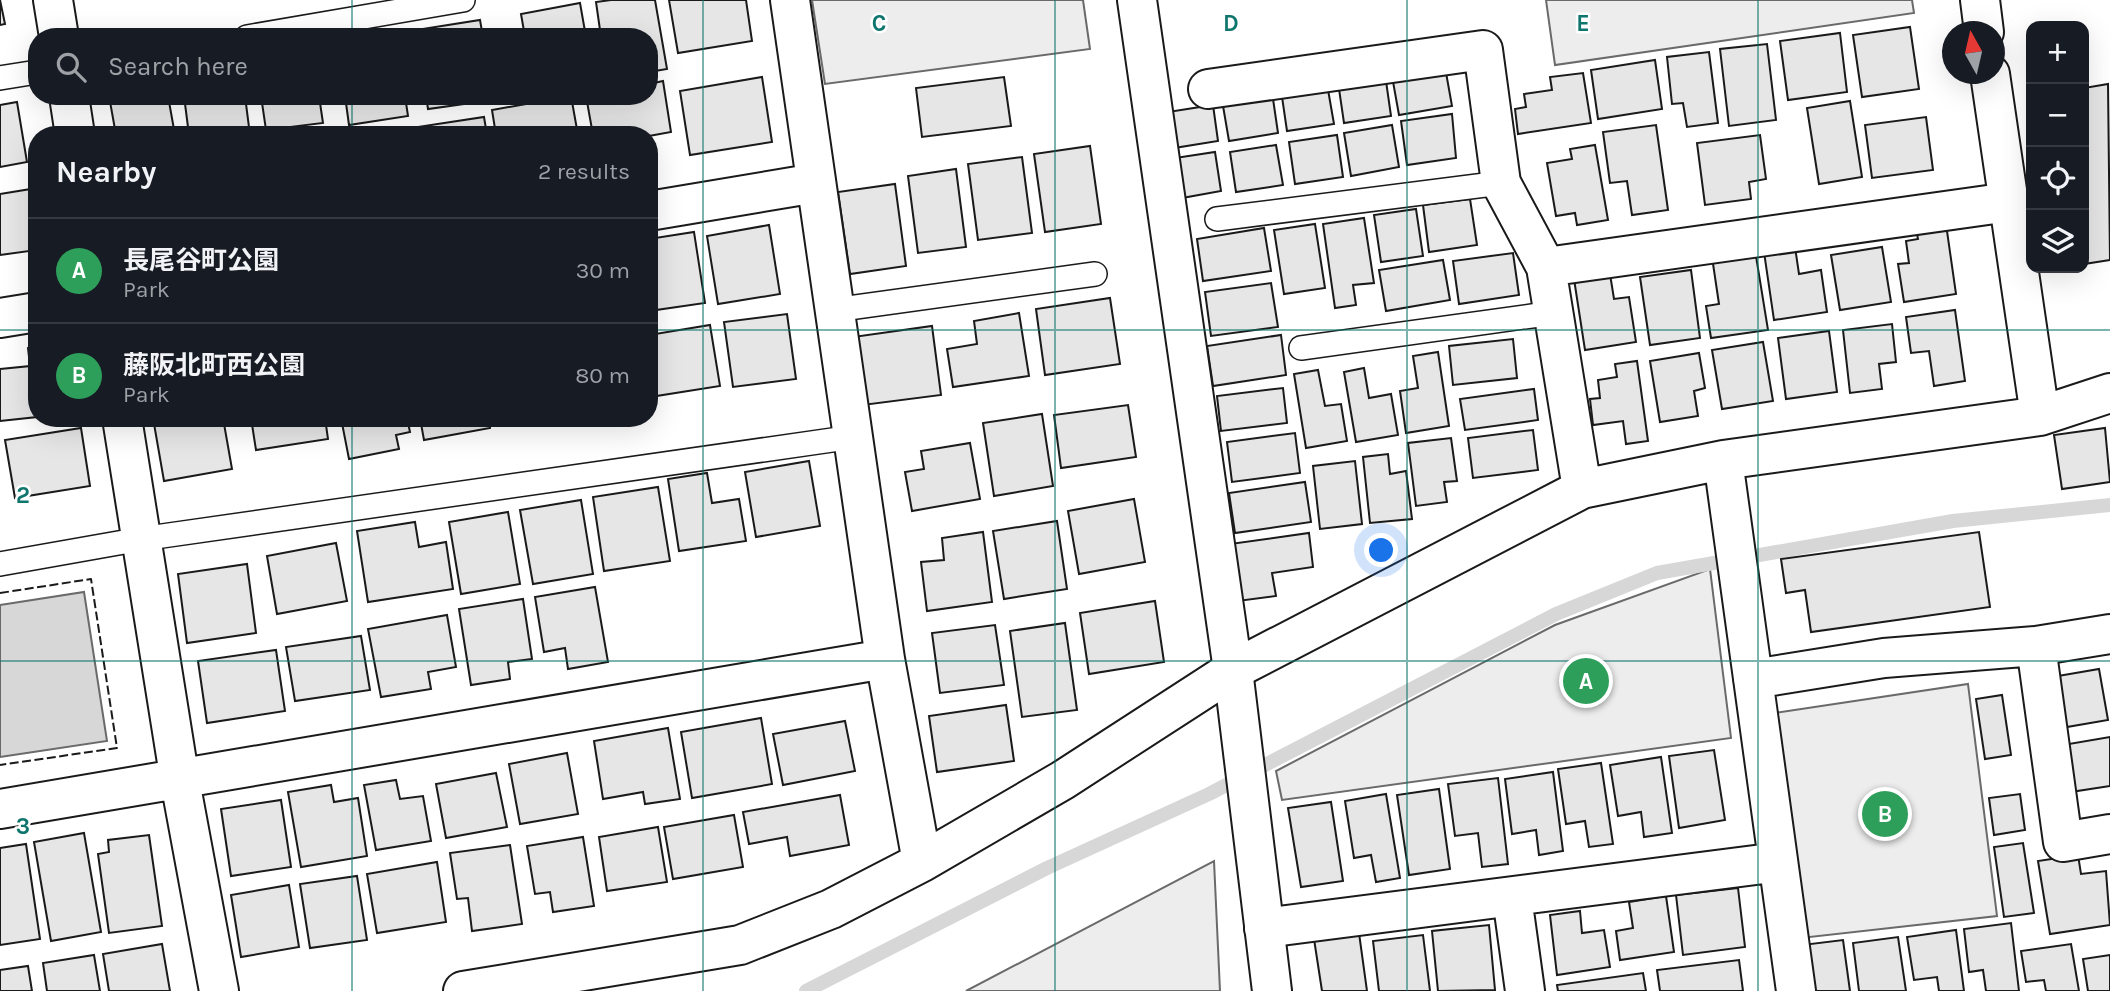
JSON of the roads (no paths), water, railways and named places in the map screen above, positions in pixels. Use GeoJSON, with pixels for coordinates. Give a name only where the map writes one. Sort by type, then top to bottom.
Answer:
{"type":"FeatureCollection","features":[{"type":"Feature","properties":{"kind":"street"},"geometry":{"type":"LineString","coordinates":[[52,0],[57,28]]}},
{"type":"Feature","properties":{"kind":"street"},"geometry":{"type":"LineString","coordinates":[[790,0],[885,659],[922,862]]}},
{"type":"Feature","properties":{"kind":"street"},"geometry":{"type":"LineString","coordinates":[[1137,0],[1233,670],[1272,991]]}},
{"type":"Feature","properties":{"kind":"street"},"geometry":{"type":"LineString","coordinates":[[1980,0],[1983,21]]}},
{"type":"Feature","properties":{"kind":"street"},"geometry":{"type":"LineString","coordinates":[[1208,89],[1483,50],[1501,183],[1546,267],[1582,489]]}},
{"type":"Feature","properties":{"kind":"street"},"geometry":{"type":"LineString","coordinates":[[1991,84],[2040,416]]}},
{"type":"Feature","properties":{"kind":"street"},"geometry":{"type":"LineString","coordinates":[[70,105],[74,126]]}},
{"type":"Feature","properties":{"kind":"street"},"geometry":{"type":"LineString","coordinates":[[658,209],[816,183]]}},
{"type":"Feature","properties":{"kind":"street"},"geometry":{"type":"LineString","coordinates":[[1546,267],[2009,202]]}},
{"type":"Feature","properties":{"kind":"street"},"geometry":{"type":"LineString","coordinates":[[0,318],[28,313]]}},
{"type":"Feature","properties":{"kind":"street"},"geometry":{"type":"LineString","coordinates":[[463,991],[740,945],[831,909],[922,862],[1063,780],[1233,670],[1582,489],[1723,460],[2040,416],[2110,393]]}},
{"type":"Feature","properties":{"kind":"street"},"geometry":{"type":"LineString","coordinates":[[123,427],[180,781],[219,991]]}},
{"type":"Feature","properties":{"kind":"street"},"geometry":{"type":"LineString","coordinates":[[1723,460],[1796,991]]}},
{"type":"Feature","properties":{"kind":"street"},"geometry":{"type":"LineString","coordinates":[[1753,679],[1884,658],[2036,646],[2110,634]]}},
{"type":"Feature","properties":{"kind":"street"},"geometry":{"type":"LineString","coordinates":[[2036,646],[2063,842],[2110,834]]}},
{"type":"Feature","properties":{"kind":"street"},"geometry":{"type":"LineString","coordinates":[[0,809],[180,781],[885,659]]}},
{"type":"Feature","properties":{"kind":"street"},"geometry":{"type":"LineString","coordinates":[[1264,928],[1778,862]]}},
{"type":"Feature","properties":{"kind":"street"},"geometry":{"type":"LineString","coordinates":[[1512,897],[1525,991]]}},
{"type":"Feature","properties":{"kind":"lane"},"geometry":{"type":"LineString","coordinates":[[300,28],[463,0]]}},
{"type":"Feature","properties":{"kind":"lane"},"geometry":{"type":"LineString","coordinates":[[0,78],[28,73]]}},
{"type":"Feature","properties":{"kind":"lane"},"geometry":{"type":"LineString","coordinates":[[1217,219],[1501,183]]}},
{"type":"Feature","properties":{"kind":"lane"},"geometry":{"type":"LineString","coordinates":[[834,310],[1096,275]]}},
{"type":"Feature","properties":{"kind":"lane"},"geometry":{"type":"LineString","coordinates":[[1301,348],[1553,313]]}},
{"type":"Feature","properties":{"kind":"lane"},"geometry":{"type":"LineString","coordinates":[[0,564],[141,539],[853,437]]}},
{"type":"Feature","properties":{"kind":"waterway"},"geometry":{"type":"LineString","coordinates":[[806,991],[1047,868],[1209,794],[1556,614],[1657,573],[1953,521],[2110,505]]}},
{"type":"Feature","properties":{"kind":"place","name":"長尾谷町公園"},"geometry":{"type":"Point","coordinates":[1586,681]}},
{"type":"Feature","properties":{"kind":"place","name":"藤阪北町西公園"},"geometry":{"type":"Point","coordinates":[1885,814]}}]}
